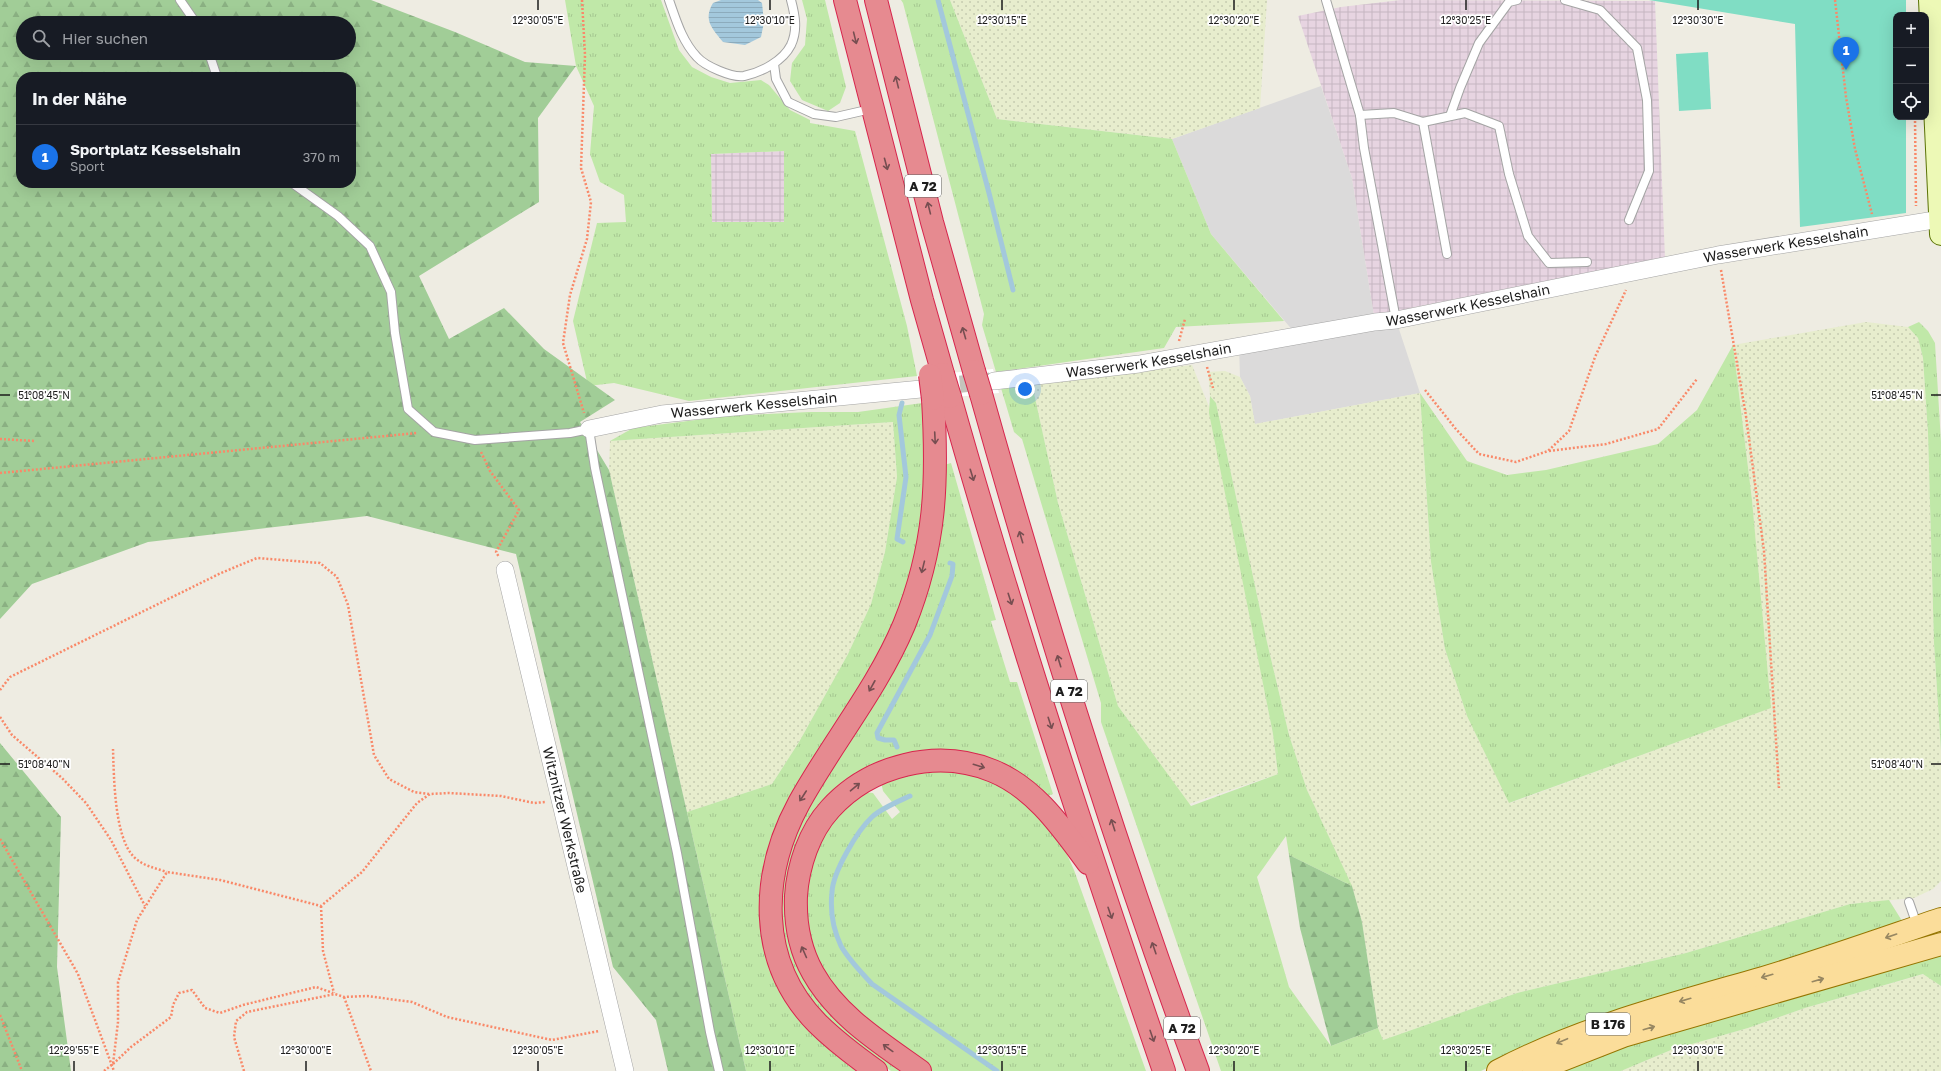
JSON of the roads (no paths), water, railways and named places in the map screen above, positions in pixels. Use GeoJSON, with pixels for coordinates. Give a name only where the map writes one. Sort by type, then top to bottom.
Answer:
{"type":"FeatureCollection","features":[{"type":"Feature","properties":{"kind":"highway","name":"A 72"},"geometry":{"type":"LineString","coordinates":[[845,0],[922,300],[935,387],[991,538],[1098,876],[1164,1071]]}},
{"type":"Feature","properties":{"kind":"highway","name":"A 72"},"geometry":{"type":"LineString","coordinates":[[876,0],[932,222],[974,370],[988,387],[1020,534],[1064,674],[1166,985],[1198,1071]]}},
{"type":"Feature","properties":{"kind":"highway"},"geometry":{"type":"LineString","coordinates":[[876,1071],[816,1022],[786,980],[774,944],[770,911],[770,893],[778,850],[787,826],[799,802],[864,702],[888,659],[916,592],[923,567],[934,513],[936,471],[935,387]]}},
{"type":"Feature","properties":{"kind":"highway"},"geometry":{"type":"LineString","coordinates":[[920,1071],[861,1028],[836,1006],[813,973],[801,946],[796,911],[798,875],[809,841],[829,809],[861,782],[892,768],[930,760],[963,762],[994,771],[1024,789],[1054,817],[1098,876]]}},
{"type":"Feature","properties":{"kind":"main road"},"geometry":{"type":"LineString","coordinates":[[1930,0],[1941,224]]}},
{"type":"Feature","properties":{"kind":"main road","name":"B 176"},"geometry":{"type":"LineString","coordinates":[[1498,1071],[1573,1036],[1669,1004],[1818,961],[1941,919]]}},
{"type":"Feature","properties":{"kind":"main road","name":"B 176"},"geometry":{"type":"LineString","coordinates":[[1534,1071],[1623,1036],[1941,944]]}},
{"type":"Feature","properties":{"kind":"street","name":"Wasserwerk Kesselshain"},"geometry":{"type":"LineString","coordinates":[[988,387],[1138,364],[1375,322],[1396,320],[1718,256],[1874,229],[1916,222],[1941,224]]}},
{"type":"Feature","properties":{"kind":"street","name":"Wasserwerk Kesselshain"},"geometry":{"type":"LineString","coordinates":[[589,429],[662,414],[935,387]]}},
{"type":"Feature","properties":{"kind":"street","name":"Witznitzer Werkstraße"},"geometry":{"type":"LineString","coordinates":[[505,570],[625,1071]]}},
{"type":"Feature","properties":{"kind":"lane"},"geometry":{"type":"LineString","coordinates":[[180,0],[191,16]]}},
{"type":"Feature","properties":{"kind":"lane"},"geometry":{"type":"LineString","coordinates":[[669,0],[680,32],[698,58],[720,72],[743,76],[774,64],[791,44],[797,20],[791,0]]}},
{"type":"Feature","properties":{"kind":"lane"},"geometry":{"type":"LineString","coordinates":[[1326,0],[1360,115],[1364,148],[1396,320]]}},
{"type":"Feature","properties":{"kind":"lane"},"geometry":{"type":"LineString","coordinates":[[1450,116],[1479,43],[1509,2],[1518,0]]}},
{"type":"Feature","properties":{"kind":"lane"},"geometry":{"type":"LineString","coordinates":[[1565,0],[1600,10],[1637,48],[1647,100],[1649,171],[1629,220]]}},
{"type":"Feature","properties":{"kind":"lane"},"geometry":{"type":"LineString","coordinates":[[211,60],[215,72]]}},
{"type":"Feature","properties":{"kind":"lane"},"geometry":{"type":"LineString","coordinates":[[774,64],[776,78],[788,102],[814,114],[836,117],[872,109]]}},
{"type":"Feature","properties":{"kind":"lane"},"geometry":{"type":"LineString","coordinates":[[1360,115],[1394,113],[1423,122],[1465,113],[1499,126],[1509,174],[1528,236],[1550,263],[1587,262]]}},
{"type":"Feature","properties":{"kind":"lane"},"geometry":{"type":"LineString","coordinates":[[1423,122],[1447,254]]}},
{"type":"Feature","properties":{"kind":"lane"},"geometry":{"type":"LineString","coordinates":[[299,188],[338,216],[370,246],[391,292],[395,333],[408,409],[434,432],[475,440],[570,433],[589,429],[594,468],[671,823],[710,1032],[719,1071]]}},
{"type":"Feature","properties":{"kind":"lane"},"geometry":{"type":"LineString","coordinates":[[1909,902],[1917,927]]}},
{"type":"Feature","properties":{"kind":"water"},"geometry":{"type":"Polygon","coordinates":[[[721,0],[758,0],[762,3],[764,22],[761,37],[745,45],[723,42],[712,28],[709,19],[710,9],[713,3],[721,0]]]}},
{"type":"Feature","properties":{"kind":"waterway"},"geometry":{"type":"LineString","coordinates":[[938,0],[1013,290]]}},
{"type":"Feature","properties":{"kind":"waterway"},"geometry":{"type":"LineString","coordinates":[[902,403],[899,415],[906,477],[897,539],[903,542]]}},
{"type":"Feature","properties":{"kind":"waterway"},"geometry":{"type":"LineString","coordinates":[[897,747],[894,740],[878,738],[877,733],[930,635],[952,576],[953,564],[950,563]]}},
{"type":"Feature","properties":{"kind":"waterway"},"geometry":{"type":"LineString","coordinates":[[910,796],[885,808],[872,817],[853,842],[841,863],[833,884],[831,899],[836,933],[841,946],[855,966],[872,984],[997,1071]]}},
{"type":"Feature","properties":{"kind":"tunnel"},"geometry":{"type":"LineString","coordinates":[[935,387],[990,381]]}},
{"type":"Feature","properties":{"kind":"place","name":"Sportplatz Kesselshain"},"geometry":{"type":"Point","coordinates":[1846,70]}}]}
